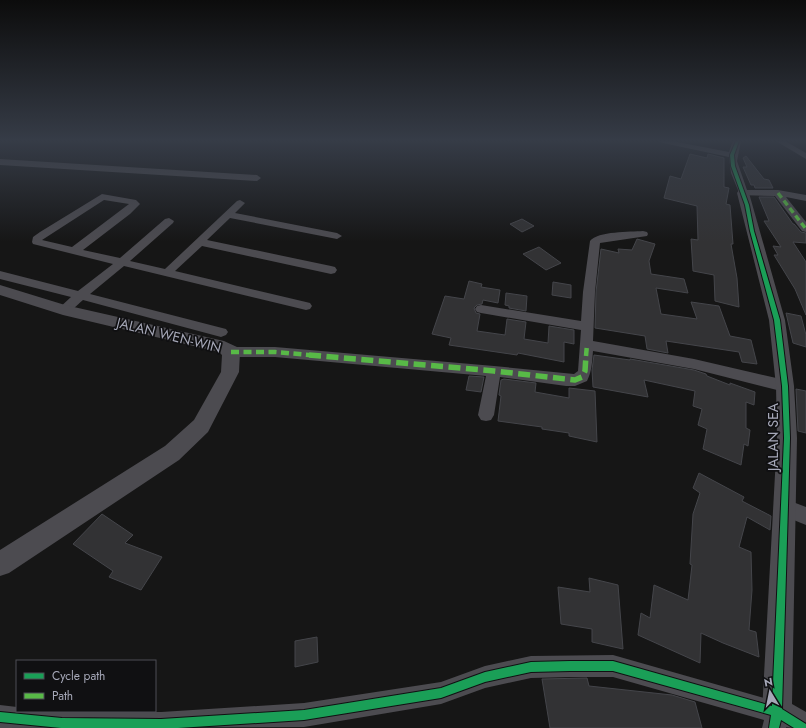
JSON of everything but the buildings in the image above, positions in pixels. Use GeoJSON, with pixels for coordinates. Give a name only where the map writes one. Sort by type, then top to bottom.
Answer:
{"type":"FeatureCollection","features":[{"type":"Feature","properties":{"kind":"street"},"geometry":{"type":"LineString","coordinates":[[214,175],[257,178]]}},
{"type":"Feature","properties":{"kind":"street","name":"JALAN SEA"},"geometry":{"type":"LineString","coordinates":[[736,175],[743,193],[777,320],[785,386],[787,438],[785,508],[775,720]]}},
{"type":"Feature","properties":{"kind":"street"},"geometry":{"type":"LineString","coordinates":[[743,193],[778,193],[806,198]]}},
{"type":"Feature","properties":{"kind":"street"},"geometry":{"type":"LineString","coordinates":[[778,193],[806,229]]}},
{"type":"Feature","properties":{"kind":"street"},"geometry":{"type":"LineString","coordinates":[[74,251],[127,212],[135,204],[120,199],[102,197],[95,200],[37,240],[37,242],[43,244],[306,306]]}},
{"type":"Feature","properties":{"kind":"street"},"geometry":{"type":"LineString","coordinates":[[167,273],[240,203]]}},
{"type":"Feature","properties":{"kind":"street"},"geometry":{"type":"LineString","coordinates":[[228,215],[337,236]]}},
{"type":"Feature","properties":{"kind":"street"},"geometry":{"type":"LineString","coordinates":[[63,310],[169,221]]}},
{"type":"Feature","properties":{"kind":"street"},"geometry":{"type":"LineString","coordinates":[[231,352],[275,352],[494,371],[554,379],[575,380],[582,377],[585,371],[589,292],[595,241],[601,238],[643,234]]}},
{"type":"Feature","properties":{"kind":"street"},"geometry":{"type":"LineString","coordinates":[[200,242],[331,270]]}},
{"type":"Feature","properties":{"kind":"street"},"geometry":{"type":"LineString","coordinates":[[0,275],[221,332]]}},
{"type":"Feature","properties":{"kind":"street","name":"JALAN WEN-WIN"},"geometry":{"type":"LineString","coordinates":[[0,290],[63,310],[224,347],[231,352],[230,372],[201,426],[172,453],[0,564]]}},
{"type":"Feature","properties":{"kind":"street"},"geometry":{"type":"LineString","coordinates":[[481,309],[587,327]]}},
{"type":"Feature","properties":{"kind":"street"},"geometry":{"type":"LineString","coordinates":[[587,345],[694,364],[785,386]]}},
{"type":"Feature","properties":{"kind":"street"},"geometry":{"type":"LineString","coordinates":[[486,415],[494,371]]}},
{"type":"Feature","properties":{"kind":"street"},"geometry":{"type":"LineString","coordinates":[[785,508],[806,516]]}},
{"type":"Feature","properties":{"kind":"street"},"geometry":{"type":"LineString","coordinates":[[0,717],[62,723],[161,724],[304,715],[441,693],[485,677],[531,667],[613,666],[803,728]]}},
{"type":"Feature","properties":{"kind":"marked path"},"geometry":{"type":"LineString","coordinates":[[778,193],[806,229]]}},
{"type":"Feature","properties":{"kind":"marked path"},"geometry":{"type":"LineString","coordinates":[[231,352],[275,352],[494,371],[575,380],[582,377],[585,371],[587,345]]}},
{"type":"Feature","properties":{"kind":"cycle path"},"geometry":{"type":"LineString","coordinates":[[736,175],[747,205],[752,231],[777,320],[785,386],[787,438],[777,712],[803,728]]}},
{"type":"Feature","properties":{"kind":"cycle path"},"geometry":{"type":"LineString","coordinates":[[0,717],[62,723],[161,724],[304,715],[441,693],[485,677],[531,667],[613,666],[777,712],[774,728]]}}]}
